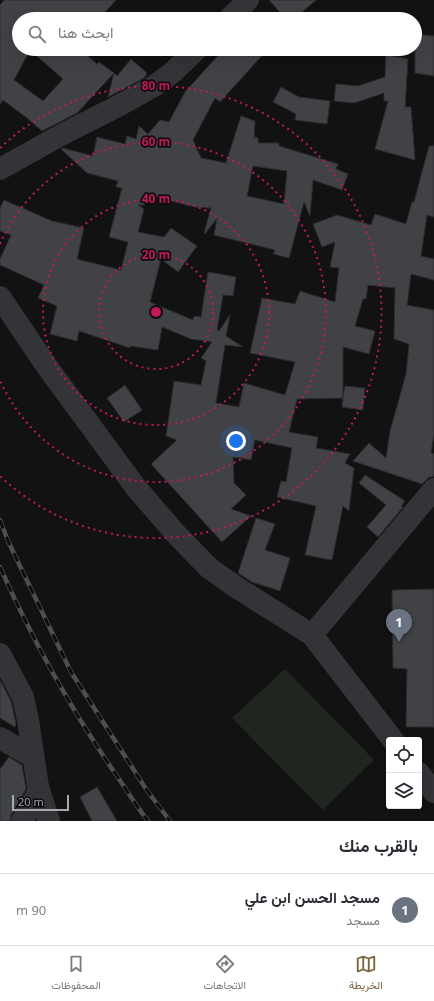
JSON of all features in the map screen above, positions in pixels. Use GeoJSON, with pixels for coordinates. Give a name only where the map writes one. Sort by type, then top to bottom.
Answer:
{"type":"FeatureCollection","features":[{"type":"Feature","properties":{"kind":"street"},"geometry":{"type":"LineString","coordinates":[[235,12],[248,0]]}},
{"type":"Feature","properties":{"kind":"street"},"geometry":{"type":"LineString","coordinates":[[0,169],[60,135],[154,86],[173,72],[190,56]]}},
{"type":"Feature","properties":{"kind":"street"},"geometry":{"type":"LineString","coordinates":[[0,298],[48,368],[137,489],[177,535],[215,572],[312,635],[391,737]]}},
{"type":"Feature","properties":{"kind":"street"},"geometry":{"type":"LineString","coordinates":[[312,635],[434,489]]}},
{"type":"Feature","properties":{"kind":"street"},"geometry":{"type":"LineString","coordinates":[[0,654],[24,697],[39,791],[49,821]]}},
{"type":"Feature","properties":{"kind":"street"},"geometry":{"type":"LineString","coordinates":[[0,738],[34,757]]}},
{"type":"Feature","properties":{"kind":"street"},"geometry":{"type":"LineString","coordinates":[[422,777],[434,792]]}},
{"type":"Feature","properties":{"kind":"street"},"geometry":{"type":"LineString","coordinates":[[22,821],[39,791]]}},
{"type":"Feature","properties":{"kind":"shaded area"},"geometry":{"type":"Polygon","coordinates":[[[285,669],[374,760],[323,810],[232,718],[285,669]]]}},
{"type":"Feature","properties":{"kind":"building"},"geometry":{"type":"Polygon","coordinates":[[[4,0],[116,0],[105,12],[12,12],[12,56],[27,56],[14,80],[43,101],[63,79],[37,56],[88,56],[97,64],[99,62],[114,73],[77,113],[42,131],[3,100],[0,105],[0,5],[4,0]]]}},
{"type":"Feature","properties":{"kind":"building"},"geometry":{"type":"Polygon","coordinates":[[[269,0],[316,0],[302,12],[280,12],[269,0]]]}},
{"type":"Feature","properties":{"kind":"building"},"geometry":{"type":"Polygon","coordinates":[[[422,35],[434,36],[434,76],[415,73],[415,56],[422,56],[422,35]]]}},
{"type":"Feature","properties":{"kind":"building"},"geometry":{"type":"Polygon","coordinates":[[[218,56],[262,56],[220,102],[215,98],[193,140],[201,158],[226,163],[241,116],[255,121],[254,139],[255,137],[258,138],[258,143],[279,143],[279,146],[338,164],[336,169],[348,174],[342,190],[313,180],[310,216],[304,202],[289,258],[273,254],[275,250],[214,235],[217,218],[205,234],[211,208],[195,207],[148,195],[145,205],[138,205],[144,209],[138,232],[164,237],[171,228],[197,246],[178,272],[161,259],[150,302],[193,320],[194,316],[201,317],[208,272],[236,277],[233,296],[223,295],[217,330],[219,331],[230,315],[226,336],[243,347],[225,345],[216,403],[239,407],[244,383],[285,395],[295,362],[250,353],[262,298],[295,304],[300,291],[335,302],[339,268],[330,267],[335,242],[322,247],[313,224],[337,215],[371,225],[375,214],[406,224],[412,202],[414,202],[429,146],[434,146],[434,217],[427,215],[421,256],[434,259],[434,280],[411,274],[407,305],[434,310],[434,435],[431,453],[434,454],[434,473],[433,477],[429,477],[422,484],[353,461],[369,443],[386,458],[390,431],[406,374],[409,344],[394,339],[395,288],[368,285],[366,299],[363,299],[355,326],[375,331],[369,354],[343,347],[343,398],[297,399],[289,432],[318,437],[316,448],[350,454],[345,463],[354,468],[349,511],[343,506],[332,560],[305,555],[316,506],[277,497],[281,481],[286,482],[292,448],[255,440],[251,460],[233,457],[234,483],[246,495],[231,509],[251,516],[222,542],[151,464],[177,440],[166,436],[174,381],[201,385],[206,361],[201,358],[212,342],[191,339],[162,327],[158,350],[130,346],[130,348],[79,331],[77,341],[50,334],[57,306],[38,298],[44,285],[0,265],[0,259],[11,235],[0,231],[0,208],[4,200],[52,221],[84,228],[77,259],[121,270],[128,242],[109,237],[122,188],[116,187],[118,181],[87,173],[61,149],[63,148],[93,156],[97,137],[125,144],[127,136],[136,139],[139,126],[148,134],[160,120],[169,122],[185,92],[218,56]],[[253,166],[247,196],[284,204],[287,171],[253,166]]]}},
{"type":"Feature","properties":{"kind":"building"},"geometry":{"type":"Polygon","coordinates":[[[386,56],[408,59],[405,107],[411,107],[415,160],[375,149],[388,101],[384,101],[384,93],[354,103],[334,101],[336,84],[358,86],[385,77],[386,56]]]}},
{"type":"Feature","properties":{"kind":"building"},"geometry":{"type":"Polygon","coordinates":[[[131,59],[147,73],[144,78],[108,97],[114,73],[117,76],[131,59]]]}},
{"type":"Feature","properties":{"kind":"building"},"geometry":{"type":"Polygon","coordinates":[[[281,87],[299,97],[330,101],[327,124],[295,120],[296,114],[273,102],[281,87]]]}},
{"type":"Feature","properties":{"kind":"building"},"geometry":{"type":"Polygon","coordinates":[[[125,385],[142,410],[124,422],[107,398],[125,385]]]}},
{"type":"Feature","properties":{"kind":"building"},"geometry":{"type":"Polygon","coordinates":[[[345,386],[365,388],[363,410],[342,407],[345,386]]]}},
{"type":"Feature","properties":{"kind":"building"},"geometry":{"type":"Polygon","coordinates":[[[365,475],[405,501],[401,506],[403,507],[378,537],[367,527],[386,505],[359,483],[365,475]]]}},
{"type":"Feature","properties":{"kind":"building"},"geometry":{"type":"Polygon","coordinates":[[[256,518],[275,524],[265,550],[290,558],[280,591],[252,582],[238,573],[256,518]]]}},
{"type":"Feature","properties":{"kind":"building"},"geometry":{"type":"Polygon","coordinates":[[[434,589],[434,727],[406,727],[407,669],[393,668],[392,590],[434,589]]]}},
{"type":"Feature","properties":{"kind":"building"},"geometry":{"type":"Polygon","coordinates":[[[0,680],[11,701],[16,724],[15,727],[0,718],[0,680]]]}},
{"type":"Feature","properties":{"kind":"building"},"geometry":{"type":"Polygon","coordinates":[[[9,757],[22,765],[26,789],[11,815],[10,821],[0,821],[0,769],[9,757]]]}},
{"type":"Feature","properties":{"kind":"building"},"geometry":{"type":"Polygon","coordinates":[[[97,787],[117,821],[92,821],[80,797],[97,787]]]}},
{"type":"Feature","properties":{"kind":"railway"},"geometry":{"type":"LineString","coordinates":[[0,520],[8,541],[71,672],[146,789],[170,821]]}},
{"type":"Feature","properties":{"kind":"railway"},"geometry":{"type":"LineString","coordinates":[[0,567],[39,648],[68,700],[100,751],[148,821]]}},
{"type":"Feature","properties":{"kind":"place","name":"مسجد الحسن ابن علي"},"geometry":{"type":"Point","coordinates":[399,642]}}]}
